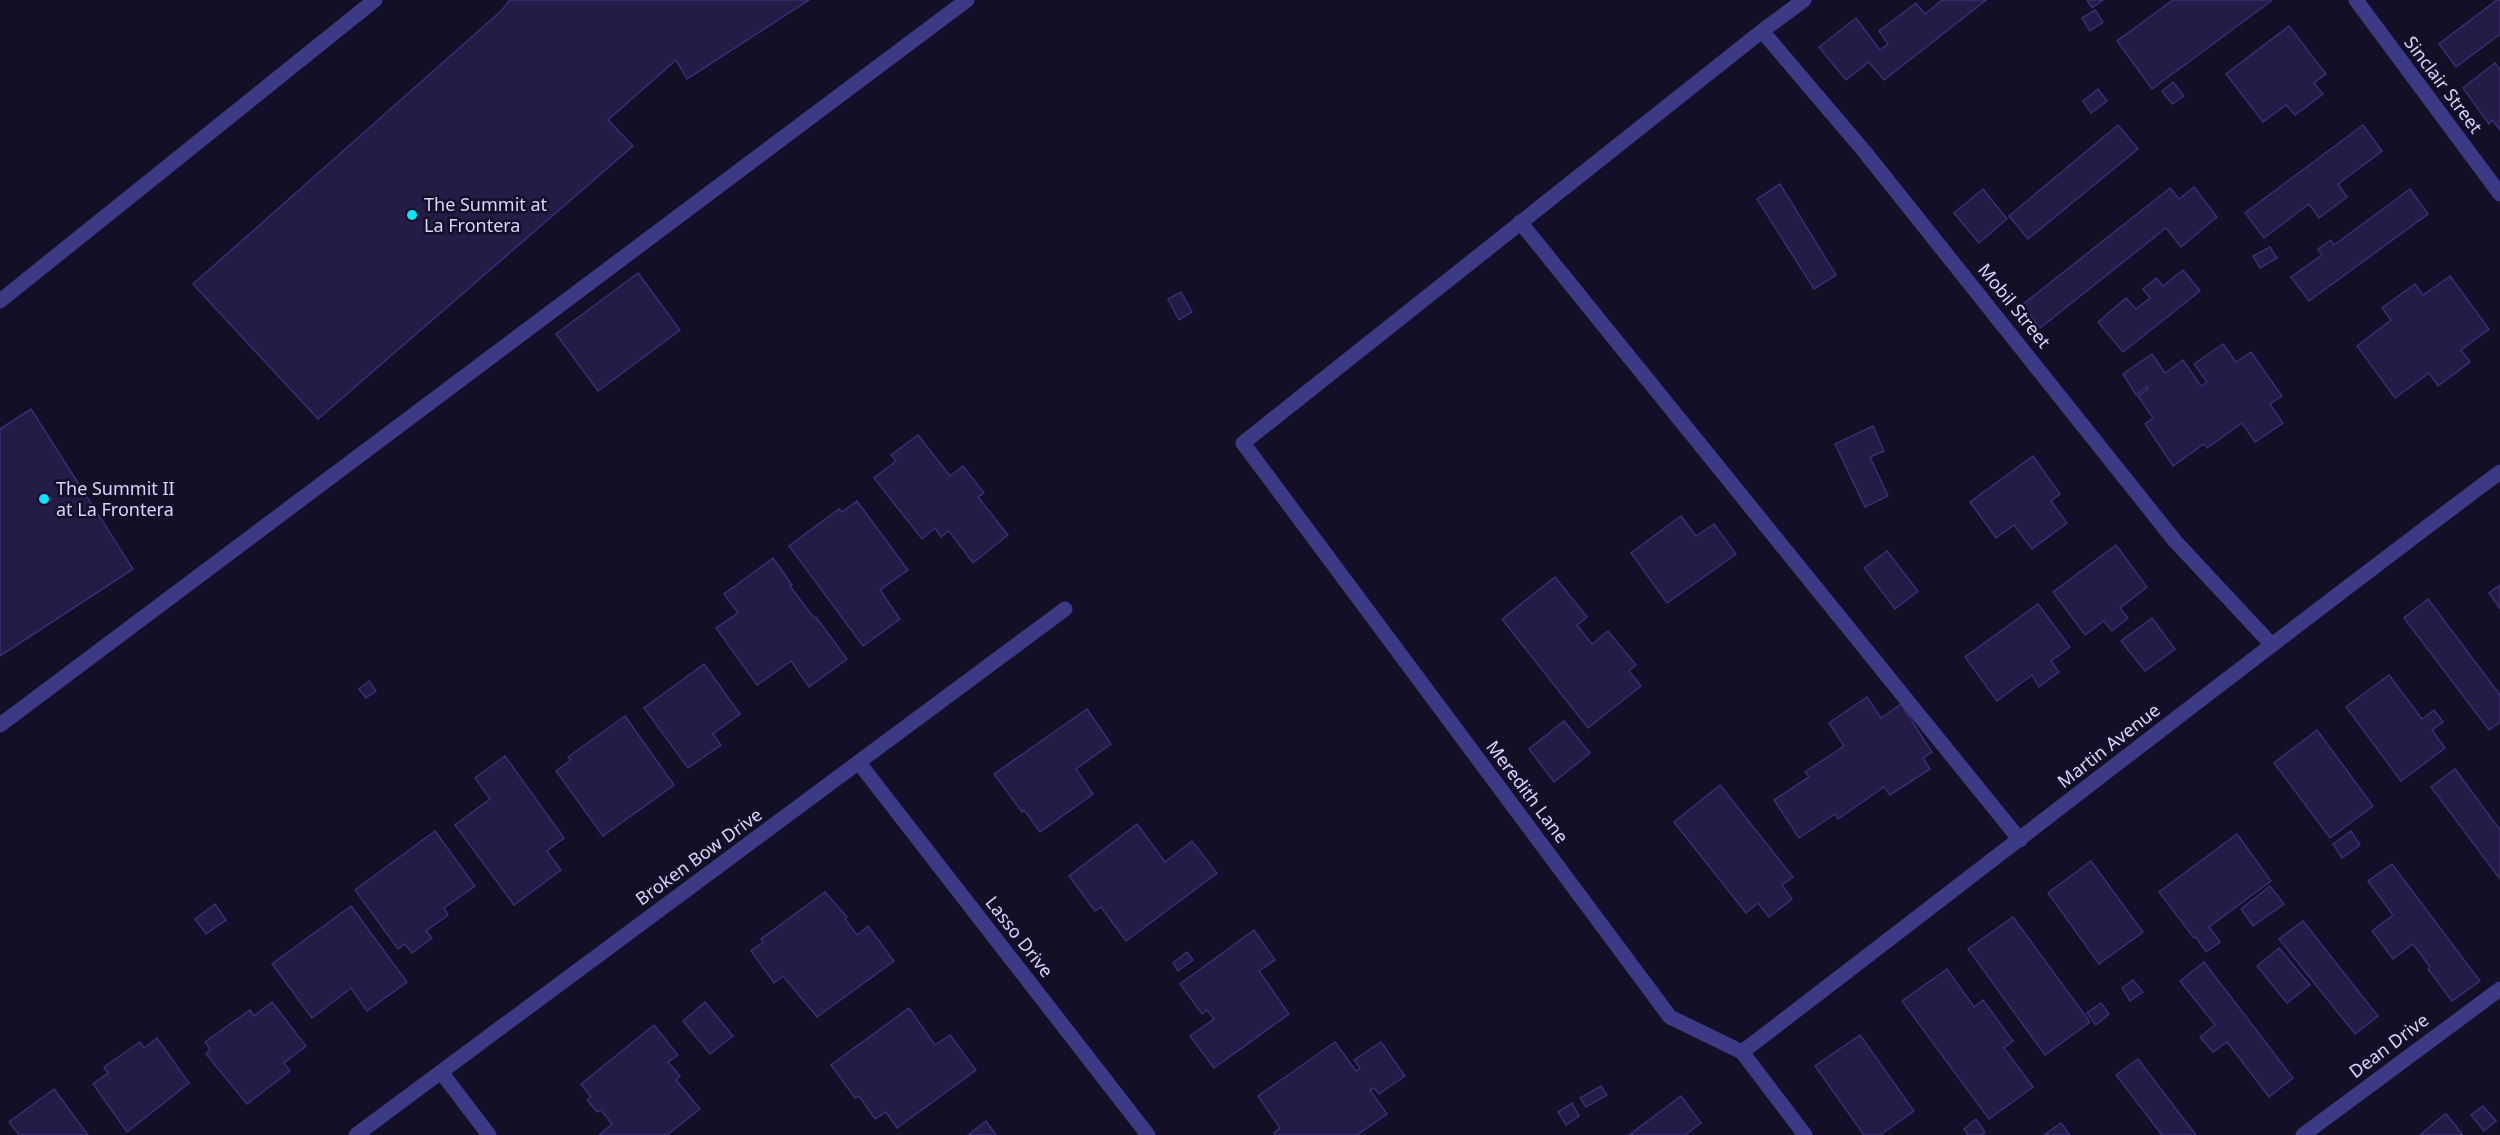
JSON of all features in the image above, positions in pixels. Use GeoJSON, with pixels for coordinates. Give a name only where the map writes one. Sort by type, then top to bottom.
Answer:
{"type":"FeatureCollection","features":[{"type":"Feature","properties":{"kind":"street"},"geometry":{"type":"LineString","coordinates":[[3,293],[375,0]]}},
{"type":"Feature","properties":{"kind":"street"},"geometry":{"type":"LineString","coordinates":[[0,725],[967,0]]}},
{"type":"Feature","properties":{"kind":"street"},"geometry":{"type":"LineString","coordinates":[[1804,0],[1520,222],[2020,840]]}},
{"type":"Feature","properties":{"kind":"street","name":"Sinclair Street"},"geometry":{"type":"LineString","coordinates":[[2356,0],[2500,194]]}},
{"type":"Feature","properties":{"kind":"street","name":"Mobil Street"},"geometry":{"type":"LineString","coordinates":[[1762,31],[1894,188],[2175,541],[2271,644]]}},
{"type":"Feature","properties":{"kind":"street","name":"Meredith Lane"},"geometry":{"type":"LineString","coordinates":[[1520,222],[1243,443],[1670,1017],[1742,1052],[1805,1135]]}},
{"type":"Feature","properties":{"kind":"street","name":"Martin Avenue"},"geometry":{"type":"LineString","coordinates":[[1742,1052],[2020,840],[2271,644],[2500,472]]}},
{"type":"Feature","properties":{"kind":"street","name":"Broken Bow Drive"},"geometry":{"type":"LineString","coordinates":[[356,1135],[1065,609]]}},
{"type":"Feature","properties":{"kind":"street","name":"Lasso Drive"},"geometry":{"type":"LineString","coordinates":[[858,763],[1148,1135]]}},
{"type":"Feature","properties":{"kind":"street","name":"Dean Drive"},"geometry":{"type":"LineString","coordinates":[[2303,1135],[2500,989]]}},
{"type":"Feature","properties":{"kind":"street"},"geometry":{"type":"LineString","coordinates":[[441,1072],[489,1135]]}},
{"type":"Feature","properties":{"kind":"building","name":"The Summit at La Frontera"},"geometry":{"type":"Polygon","coordinates":[[[510,0],[809,0],[687,79],[676,60],[608,120],[633,146],[318,419],[193,284],[501,11],[510,0]]]}},
{"type":"Feature","properties":{"kind":"building"},"geometry":{"type":"Polygon","coordinates":[[[1942,0],[1986,0],[1884,80],[1869,62],[1846,80],[1819,47],[1856,18],[1880,50],[1888,44],[1879,31],[1916,3],[1925,14],[1942,0]]]}},
{"type":"Feature","properties":{"kind":"building"},"geometry":{"type":"Polygon","coordinates":[[[2087,0],[2103,0],[2092,8],[2087,0]]]}},
{"type":"Feature","properties":{"kind":"building"},"geometry":{"type":"Polygon","coordinates":[[[2173,0],[2271,1],[2152,89],[2117,41],[2173,0]]]}},
{"type":"Feature","properties":{"kind":"building"},"geometry":{"type":"Polygon","coordinates":[[[2500,0],[2500,34],[2456,67],[2439,44],[2500,0]]]}},
{"type":"Feature","properties":{"kind":"building"},"geometry":{"type":"Polygon","coordinates":[[[2095,10],[2103,22],[2090,31],[2082,18],[2095,10]]]}},
{"type":"Feature","properties":{"kind":"building"},"geometry":{"type":"Polygon","coordinates":[[[2289,26],[2326,74],[2314,83],[2323,94],[2295,115],[2286,105],[2263,122],[2226,74],[2289,26]]]}},
{"type":"Feature","properties":{"kind":"building"},"geometry":{"type":"Polygon","coordinates":[[[2495,63],[2500,70],[2500,130],[2492,120],[2489,124],[2463,88],[2495,63]]]}},
{"type":"Feature","properties":{"kind":"building"},"geometry":{"type":"Polygon","coordinates":[[[2173,82],[2184,96],[2172,104],[2162,91],[2173,82]]]}},
{"type":"Feature","properties":{"kind":"building"},"geometry":{"type":"Polygon","coordinates":[[[2098,89],[2107,101],[2091,113],[2083,101],[2098,89]]]}},
{"type":"Feature","properties":{"kind":"building"},"geometry":{"type":"Polygon","coordinates":[[[2118,125],[2138,149],[2028,239],[2009,216],[2118,125]]]}},
{"type":"Feature","properties":{"kind":"building"},"geometry":{"type":"Polygon","coordinates":[[[2363,125],[2382,151],[2338,184],[2347,197],[2319,218],[2309,204],[2264,238],[2245,213],[2363,125]]]}},
{"type":"Feature","properties":{"kind":"building"},"geometry":{"type":"Polygon","coordinates":[[[1780,184],[1836,275],[1814,289],[1757,199],[1780,184]]]}},
{"type":"Feature","properties":{"kind":"building"},"geometry":{"type":"Polygon","coordinates":[[[2194,187],[2217,217],[2181,247],[2166,228],[2040,328],[2022,305],[2170,188],[2179,199],[2194,187]]]}},
{"type":"Feature","properties":{"kind":"building"},"geometry":{"type":"Polygon","coordinates":[[[1983,189],[2007,219],[1979,243],[1954,213],[1983,189]]]}},
{"type":"Feature","properties":{"kind":"building"},"geometry":{"type":"Polygon","coordinates":[[[2410,189],[2428,214],[2309,301],[2291,277],[2322,255],[2318,249],[2331,240],[2334,245],[2410,189]]]}},
{"type":"Feature","properties":{"kind":"building"},"geometry":{"type":"Polygon","coordinates":[[[2270,247],[2277,258],[2260,268],[2253,256],[2270,247]]]}},
{"type":"Feature","properties":{"kind":"building"},"geometry":{"type":"Polygon","coordinates":[[[2183,270],[2200,291],[2123,352],[2098,322],[2126,298],[2136,309],[2150,298],[2143,289],[2156,278],[2163,286],[2183,270]]]}},
{"type":"Feature","properties":{"kind":"building"},"geometry":{"type":"Polygon","coordinates":[[[638,273],[680,330],[598,391],[556,334],[638,273]]]}},
{"type":"Feature","properties":{"kind":"building"},"geometry":{"type":"Polygon","coordinates":[[[2450,276],[2489,329],[2461,350],[2470,362],[2438,386],[2429,373],[2395,398],[2357,346],[2391,320],[2382,308],[2415,284],[2423,295],[2450,276]]]}},
{"type":"Feature","properties":{"kind":"building"},"geometry":{"type":"Polygon","coordinates":[[[1181,292],[1192,312],[1179,320],[1168,299],[1181,292]]]}},
{"type":"Feature","properties":{"kind":"building"},"geometry":{"type":"Polygon","coordinates":[[[2223,344],[2236,362],[2251,352],[2282,396],[2270,404],[2283,423],[2255,442],[2242,423],[2207,448],[2204,444],[2173,466],[2145,424],[2153,418],[2138,396],[2148,389],[2147,387],[2136,395],[2123,374],[2152,354],[2165,373],[2183,360],[2201,386],[2207,382],[2194,364],[2223,344]]]}},
{"type":"Feature","properties":{"kind":"building","name":"The Summit II at La Frontera"},"geometry":{"type":"Polygon","coordinates":[[[31,409],[133,569],[0,656],[0,429],[31,409]]]}},
{"type":"Feature","properties":{"kind":"building"},"geometry":{"type":"Polygon","coordinates":[[[1873,426],[1884,451],[1870,457],[1888,496],[1865,507],[1835,444],[1873,426]]]}},
{"type":"Feature","properties":{"kind":"building"},"geometry":{"type":"Polygon","coordinates":[[[918,435],[950,476],[963,466],[984,493],[978,497],[1008,535],[973,563],[949,531],[941,537],[935,528],[922,539],[874,478],[896,461],[891,455],[918,435]]]}},
{"type":"Feature","properties":{"kind":"building"},"geometry":{"type":"Polygon","coordinates":[[[2033,456],[2060,494],[2051,501],[2067,523],[2032,549],[2014,525],[1996,538],[1970,502],[2033,456]]]}},
{"type":"Feature","properties":{"kind":"building"},"geometry":{"type":"Polygon","coordinates":[[[857,501],[908,570],[880,590],[900,619],[863,646],[789,546],[839,509],[842,512],[857,501]]]}},
{"type":"Feature","properties":{"kind":"building"},"geometry":{"type":"Polygon","coordinates":[[[1681,516],[1696,536],[1714,524],[1736,554],[1667,603],[1631,553],[1681,516]]]}},
{"type":"Feature","properties":{"kind":"building"},"geometry":{"type":"Polygon","coordinates":[[[2116,545],[2147,587],[2120,608],[2128,618],[2112,631],[2104,621],[2085,635],[2053,592],[2116,545]]]}},
{"type":"Feature","properties":{"kind":"building"},"geometry":{"type":"Polygon","coordinates":[[[1887,551],[1918,591],[1895,609],[1864,568],[1887,551]]]}},
{"type":"Feature","properties":{"kind":"building"},"geometry":{"type":"Polygon","coordinates":[[[773,558],[792,585],[790,586],[847,659],[809,687],[791,661],[757,685],[716,628],[738,613],[724,594],[773,558]]]}},
{"type":"Feature","properties":{"kind":"building"},"geometry":{"type":"Polygon","coordinates":[[[1555,577],[1587,617],[1577,625],[1592,644],[1608,631],[1636,665],[1629,671],[1641,686],[1588,728],[1502,619],[1555,577]]]}},
{"type":"Feature","properties":{"kind":"building"},"geometry":{"type":"Polygon","coordinates":[[[2500,585],[2500,609],[2489,593],[2500,585]]]}},
{"type":"Feature","properties":{"kind":"building"},"geometry":{"type":"Polygon","coordinates":[[[2428,599],[2500,695],[2500,722],[2489,730],[2404,618],[2428,599]]]}},
{"type":"Feature","properties":{"kind":"building"},"geometry":{"type":"Polygon","coordinates":[[[2038,604],[2070,647],[2051,661],[2059,672],[2039,687],[2032,675],[1997,701],[1965,657],[2038,604]]]}},
{"type":"Feature","properties":{"kind":"building"},"geometry":{"type":"Polygon","coordinates":[[[2152,618],[2175,649],[2145,671],[2121,641],[2152,618]]]}},
{"type":"Feature","properties":{"kind":"building"},"geometry":{"type":"Polygon","coordinates":[[[704,664],[740,714],[713,734],[721,745],[688,768],[644,708],[704,664]]]}},
{"type":"Feature","properties":{"kind":"building"},"geometry":{"type":"Polygon","coordinates":[[[2389,675],[2422,719],[2434,710],[2443,722],[2432,730],[2445,748],[2401,781],[2346,707],[2389,675]]]}},
{"type":"Feature","properties":{"kind":"building"},"geometry":{"type":"Polygon","coordinates":[[[369,681],[376,691],[366,698],[359,689],[369,681]]]}},
{"type":"Feature","properties":{"kind":"building"},"geometry":{"type":"Polygon","coordinates":[[[1867,697],[1881,718],[1901,704],[1932,752],[1923,758],[1930,769],[1890,795],[1884,787],[1838,819],[1835,814],[1799,838],[1774,800],[1809,777],[1805,772],[1844,746],[1829,723],[1867,697]]]}},
{"type":"Feature","properties":{"kind":"building"},"geometry":{"type":"Polygon","coordinates":[[[1087,709],[1111,744],[1076,769],[1093,794],[1040,832],[994,774],[1087,709]]]}},
{"type":"Feature","properties":{"kind":"building"},"geometry":{"type":"Polygon","coordinates":[[[625,716],[674,785],[603,836],[556,771],[571,760],[568,757],[625,716]]]}},
{"type":"Feature","properties":{"kind":"building"},"geometry":{"type":"Polygon","coordinates":[[[1564,721],[1590,753],[1554,782],[1529,749],[1564,721]]]}},
{"type":"Feature","properties":{"kind":"building"},"geometry":{"type":"Polygon","coordinates":[[[2317,730],[2373,806],[2330,838],[2274,763],[2317,730]]]}},
{"type":"Feature","properties":{"kind":"building"},"geometry":{"type":"Polygon","coordinates":[[[505,756],[564,838],[547,851],[561,870],[514,905],[455,825],[490,799],[475,778],[505,756]]]}},
{"type":"Feature","properties":{"kind":"building"},"geometry":{"type":"Polygon","coordinates":[[[2455,769],[2500,830],[2500,879],[2431,787],[2455,769]]]}},
{"type":"Feature","properties":{"kind":"building"},"geometry":{"type":"Polygon","coordinates":[[[1720,785],[1793,877],[1782,885],[1792,899],[1769,917],[1758,903],[1746,913],[1674,822],[1720,785]]]}},
{"type":"Feature","properties":{"kind":"building"},"geometry":{"type":"Polygon","coordinates":[[[1137,824],[1165,862],[1192,841],[1217,873],[1126,941],[1101,907],[1095,911],[1069,876],[1137,824]]]}},
{"type":"Feature","properties":{"kind":"building"},"geometry":{"type":"Polygon","coordinates":[[[435,831],[475,886],[444,908],[448,915],[426,931],[432,938],[412,953],[405,944],[398,949],[355,890],[435,831]]]}},
{"type":"Feature","properties":{"kind":"building"},"geometry":{"type":"Polygon","coordinates":[[[2351,831],[2360,845],[2342,858],[2333,844],[2351,831]]]}},
{"type":"Feature","properties":{"kind":"building"},"geometry":{"type":"Polygon","coordinates":[[[2237,834],[2271,881],[2209,927],[2220,942],[2206,952],[2159,892],[2237,834]]]}},
{"type":"Feature","properties":{"kind":"building"},"geometry":{"type":"Polygon","coordinates":[[[2091,861],[2143,932],[2099,964],[2048,893],[2091,861]]]}},
{"type":"Feature","properties":{"kind":"building"},"geometry":{"type":"Polygon","coordinates":[[[2392,864],[2480,981],[2452,1001],[2413,944],[2393,959],[2372,931],[2393,915],[2368,881],[2392,864]]]}},
{"type":"Feature","properties":{"kind":"building"},"geometry":{"type":"Polygon","coordinates":[[[2270,886],[2284,904],[2253,926],[2241,909],[2270,886]]]}},
{"type":"Feature","properties":{"kind":"building"},"geometry":{"type":"Polygon","coordinates":[[[825,892],[847,917],[845,919],[857,935],[868,926],[894,961],[817,1017],[783,976],[774,983],[751,951],[763,942],[761,939],[825,892]]]}},
{"type":"Feature","properties":{"kind":"building"},"geometry":{"type":"Polygon","coordinates":[[[215,904],[226,920],[206,934],[195,919],[215,904]]]}},
{"type":"Feature","properties":{"kind":"building"},"geometry":{"type":"Polygon","coordinates":[[[351,906],[407,982],[367,1011],[351,988],[312,1018],[272,964],[351,906]]]}},
{"type":"Feature","properties":{"kind":"building"},"geometry":{"type":"Polygon","coordinates":[[[2013,917],[2090,1022],[2045,1055],[1968,949],[2013,917]]]}},
{"type":"Feature","properties":{"kind":"building"},"geometry":{"type":"Polygon","coordinates":[[[2303,921],[2378,1016],[2355,1034],[2279,939],[2303,921]]]}},
{"type":"Feature","properties":{"kind":"building"},"geometry":{"type":"Polygon","coordinates":[[[1254,930],[1275,960],[1259,971],[1289,1014],[1214,1068],[1190,1036],[1214,1019],[1207,1010],[1202,1014],[1180,984],[1254,930]]]}},
{"type":"Feature","properties":{"kind":"building"},"geometry":{"type":"Polygon","coordinates":[[[2279,948],[2310,985],[2287,1003],[2257,966],[2279,948]]]}},
{"type":"Feature","properties":{"kind":"building"},"geometry":{"type":"Polygon","coordinates":[[[1187,952],[1193,960],[1178,971],[1173,963],[1187,952]]]}},
{"type":"Feature","properties":{"kind":"building"},"geometry":{"type":"Polygon","coordinates":[[[2204,962],[2293,1078],[2269,1097],[2227,1042],[2213,1052],[2200,1037],[2215,1025],[2180,981],[2204,962]]]}},
{"type":"Feature","properties":{"kind":"building"},"geometry":{"type":"Polygon","coordinates":[[[1947,969],[1974,1007],[1983,1000],[2013,1041],[2004,1048],[2033,1087],[1989,1119],[1902,1001],[1947,969]]]}},
{"type":"Feature","properties":{"kind":"building"},"geometry":{"type":"Polygon","coordinates":[[[2133,980],[2143,992],[2130,1001],[2122,988],[2133,980]]]}},
{"type":"Feature","properties":{"kind":"building"},"geometry":{"type":"Polygon","coordinates":[[[272,1002],[306,1046],[284,1063],[290,1071],[247,1104],[206,1054],[210,1049],[205,1042],[250,1010],[254,1016],[272,1002]]]}},
{"type":"Feature","properties":{"kind":"building"},"geometry":{"type":"Polygon","coordinates":[[[705,1002],[733,1036],[710,1054],[683,1021],[705,1002]]]}},
{"type":"Feature","properties":{"kind":"building"},"geometry":{"type":"Polygon","coordinates":[[[2101,1003],[2109,1014],[2096,1025],[2087,1013],[2101,1003]]]}},
{"type":"Feature","properties":{"kind":"building"},"geometry":{"type":"Polygon","coordinates":[[[909,1008],[935,1045],[950,1035],[976,1070],[897,1128],[886,1112],[875,1119],[859,1096],[855,1098],[831,1065],[909,1008]]]}},
{"type":"Feature","properties":{"kind":"building"},"geometry":{"type":"Polygon","coordinates":[[[654,1025],[678,1055],[668,1062],[680,1076],[676,1080],[700,1109],[667,1135],[599,1135],[612,1124],[601,1110],[597,1112],[587,1100],[591,1097],[581,1084],[654,1025]]]}},
{"type":"Feature","properties":{"kind":"building"},"geometry":{"type":"Polygon","coordinates":[[[1860,1035],[1914,1111],[1880,1135],[1864,1135],[1815,1066],[1860,1035]]]}},
{"type":"Feature","properties":{"kind":"building"},"geometry":{"type":"Polygon","coordinates":[[[157,1038],[189,1083],[127,1132],[93,1084],[108,1073],[104,1067],[140,1042],[144,1048],[157,1038]]]}},
{"type":"Feature","properties":{"kind":"building"},"geometry":{"type":"Polygon","coordinates":[[[1335,1042],[1356,1071],[1360,1068],[1354,1060],[1381,1042],[1405,1076],[1379,1094],[1374,1088],[1370,1090],[1387,1114],[1357,1135],[1275,1135],[1274,1133],[1280,1128],[1258,1096],[1335,1042]]]}},
{"type":"Feature","properties":{"kind":"building"},"geometry":{"type":"Polygon","coordinates":[[[2138,1059],[2196,1135],[2162,1135],[2116,1075],[2138,1059]]]}},
{"type":"Feature","properties":{"kind":"building"},"geometry":{"type":"Polygon","coordinates":[[[1601,1086],[1607,1095],[1586,1107],[1580,1098],[1601,1086]]]}},
{"type":"Feature","properties":{"kind":"building"},"geometry":{"type":"Polygon","coordinates":[[[54,1089],[88,1135],[19,1135],[9,1122],[54,1089]]]}},
{"type":"Feature","properties":{"kind":"building"},"geometry":{"type":"Polygon","coordinates":[[[1681,1096],[1701,1123],[1685,1135],[1629,1135],[1681,1096]]]}},
{"type":"Feature","properties":{"kind":"building"},"geometry":{"type":"Polygon","coordinates":[[[1572,1103],[1579,1116],[1566,1125],[1558,1112],[1572,1103]]]}},
{"type":"Feature","properties":{"kind":"building"},"geometry":{"type":"Polygon","coordinates":[[[2483,1106],[2496,1121],[2484,1131],[2471,1115],[2483,1106]]]}},
{"type":"Feature","properties":{"kind":"building"},"geometry":{"type":"Polygon","coordinates":[[[2446,1114],[2463,1135],[2420,1135],[2444,1115],[2446,1114]]]}},
{"type":"Feature","properties":{"kind":"building"},"geometry":{"type":"Polygon","coordinates":[[[1976,1119],[1985,1132],[1981,1135],[1968,1135],[1964,1129],[1976,1119]]]}},
{"type":"Feature","properties":{"kind":"building"},"geometry":{"type":"Polygon","coordinates":[[[986,1121],[996,1135],[968,1135],[986,1121]]]}},
{"type":"Feature","properties":{"kind":"building"},"geometry":{"type":"Polygon","coordinates":[[[2061,1123],[2070,1135],[2044,1135],[2061,1123]]]}},
{"type":"Feature","properties":{"kind":"place","name":"The Summit at La Frontera"},"geometry":{"type":"Point","coordinates":[412,215]}},
{"type":"Feature","properties":{"kind":"place","name":"The Summit II at La Frontera"},"geometry":{"type":"Point","coordinates":[44,499]}}]}
